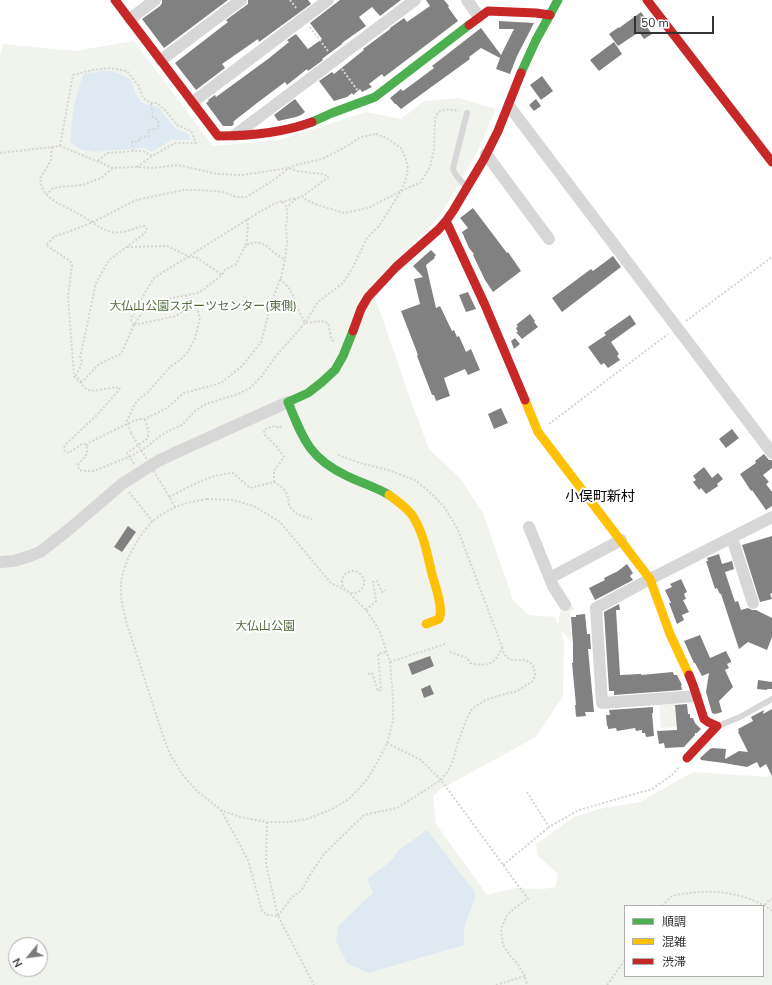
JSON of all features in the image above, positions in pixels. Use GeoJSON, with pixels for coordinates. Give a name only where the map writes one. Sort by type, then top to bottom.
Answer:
{"type":"FeatureCollection","features":[{"type":"Feature","properties":{"kind":"street"},"geometry":{"type":"LineString","coordinates":[[115,0],[218,136],[234,136],[280,131],[309,123],[339,110],[366,101],[374,97],[488,11],[550,15]]}},
{"type":"Feature","properties":{"kind":"street"},"geometry":{"type":"LineString","coordinates":[[130,19],[155,0]]}},
{"type":"Feature","properties":{"kind":"street"},"geometry":{"type":"LineString","coordinates":[[161,60],[241,0]]}},
{"type":"Feature","properties":{"kind":"street"},"geometry":{"type":"LineString","coordinates":[[193,102],[328,0]]}},
{"type":"Feature","properties":{"kind":"street"},"geometry":{"type":"LineString","coordinates":[[234,136],[415,0]]}},
{"type":"Feature","properties":{"kind":"street"},"geometry":{"type":"LineString","coordinates":[[466,0],[480,17]]}},
{"type":"Feature","properties":{"kind":"street"},"geometry":{"type":"LineString","coordinates":[[0,562],[14,561],[40,552],[122,484],[158,461],[177,452],[290,408],[335,370],[343,356],[361,309],[368,297],[396,266],[438,230],[446,221],[467,187],[498,131],[524,66],[536,40],[558,0]]}},
{"type":"Feature","properties":{"kind":"street"},"geometry":{"type":"LineString","coordinates":[[647,0],[772,162]]}},
{"type":"Feature","properties":{"kind":"street"},"geometry":{"type":"LineString","coordinates":[[509,106],[772,453]]}},
{"type":"Feature","properties":{"kind":"street"},"geometry":{"type":"LineString","coordinates":[[486,154],[549,239]]}},
{"type":"Feature","properties":{"kind":"street"},"geometry":{"type":"LineString","coordinates":[[446,221],[484,304],[538,432],[650,579],[704,719],[717,726],[686,758]]}},
{"type":"Feature","properties":{"kind":"street"},"geometry":{"type":"LineString","coordinates":[[290,408],[310,448],[326,465],[386,493],[401,504],[412,515],[420,529],[426,548],[439,600],[441,615],[439,619],[426,624]]}},
{"type":"Feature","properties":{"kind":"street"},"geometry":{"type":"LineString","coordinates":[[696,696],[602,703],[596,608],[772,517]]}},
{"type":"Feature","properties":{"kind":"street"},"geometry":{"type":"LineString","coordinates":[[529,527],[553,586],[565,605]]}},
{"type":"Feature","properties":{"kind":"street"},"geometry":{"type":"LineString","coordinates":[[732,538],[753,603]]}},
{"type":"Feature","properties":{"kind":"street"},"geometry":{"type":"LineString","coordinates":[[550,578],[621,540]]}},
{"type":"Feature","properties":{"kind":"lane"},"geometry":{"type":"LineString","coordinates":[[467,113],[453,168],[467,187]]}},
{"type":"Feature","properties":{"kind":"lane"},"geometry":{"type":"LineString","coordinates":[[717,726],[740,717],[772,699]]}},
{"type":"Feature","properties":{"kind":"path"},"geometry":{"type":"LineString","coordinates":[[60,146],[73,75],[110,68],[127,71],[138,85],[143,98],[151,103],[157,103],[166,111],[177,125],[191,131],[196,143],[175,143],[152,156],[136,168]]}},
{"type":"Feature","properties":{"kind":"path"},"geometry":{"type":"LineString","coordinates":[[133,151],[132,142],[139,141],[139,138],[149,136],[148,130],[158,128],[158,120],[153,117],[151,103]]}},
{"type":"Feature","properties":{"kind":"path"},"geometry":{"type":"LineString","coordinates":[[303,196],[306,200],[318,205],[344,213],[368,208],[420,183],[430,167],[434,150],[435,119],[438,112],[453,109],[467,113]]}},
{"type":"Feature","properties":{"kind":"path"},"geometry":{"type":"LineString","coordinates":[[87,444],[88,454],[78,465],[79,470],[94,471],[130,457],[168,431],[182,425],[196,410],[206,404],[238,394],[250,388],[262,376],[275,357],[305,322],[318,302],[343,283],[353,267],[367,238],[379,226],[402,191],[408,169],[406,160],[401,148],[386,138],[376,134],[361,137],[322,159],[289,168],[271,182],[246,197],[237,197],[223,192],[207,190],[184,190],[136,200],[93,222],[55,236],[46,245],[70,261],[72,265],[68,296],[74,376],[85,388],[89,390],[112,387],[120,388],[96,416],[65,445],[63,448],[64,451],[69,453],[82,444],[87,444],[127,424],[139,419],[145,419],[167,408],[184,393],[221,383],[242,366],[261,342],[285,260],[287,206],[282,201]]}},
{"type":"Feature","properties":{"kind":"path"},"geometry":{"type":"LineString","coordinates":[[0,153],[60,146],[113,168],[152,168],[178,165],[218,174],[242,175],[289,168],[297,171],[328,176],[328,178],[303,196],[274,204],[247,219],[154,278],[141,299],[131,320],[134,325]]}},
{"type":"Feature","properties":{"kind":"path"},"geometry":{"type":"LineString","coordinates":[[52,147],[51,160],[40,178],[43,191],[46,195],[54,201],[93,222],[100,228],[113,232],[126,231],[145,226],[146,230],[127,247],[109,260],[96,283],[80,358],[82,361],[81,366],[76,373],[78,379],[81,381],[84,380]]}},
{"type":"Feature","properties":{"kind":"path"},"geometry":{"type":"LineString","coordinates":[[98,162],[107,153],[143,151],[152,156]]}},
{"type":"Feature","properties":{"kind":"path"},"geometry":{"type":"LineString","coordinates":[[46,195],[58,186],[82,185],[101,178],[113,168]]}},
{"type":"Feature","properties":{"kind":"path"},"geometry":{"type":"LineString","coordinates":[[287,206],[297,198]]}},
{"type":"Feature","properties":{"kind":"path"},"geometry":{"type":"LineString","coordinates":[[81,383],[99,364],[121,354],[134,325],[144,310],[151,305],[168,299],[197,293],[222,275],[225,270],[236,264],[246,245],[248,228],[247,219]]}},
{"type":"Feature","properties":{"kind":"path"},"geometry":{"type":"LineString","coordinates":[[246,245],[261,242],[285,260]]}},
{"type":"Feature","properties":{"kind":"path"},"geometry":{"type":"LineString","coordinates":[[127,247],[167,246],[189,257],[196,256],[222,275]]}},
{"type":"Feature","properties":{"kind":"path"},"geometry":{"type":"LineString","coordinates":[[538,432],[772,257]]}},
{"type":"Feature","properties":{"kind":"path"},"geometry":{"type":"LineString","coordinates":[[280,279],[287,284],[295,298],[301,316],[305,322]]}},
{"type":"Feature","properties":{"kind":"path"},"geometry":{"type":"LineString","coordinates":[[175,507],[131,433],[127,421],[135,404],[170,367],[188,352],[195,338],[200,318],[197,309],[186,296]]}},
{"type":"Feature","properties":{"kind":"path"},"geometry":{"type":"LineString","coordinates":[[134,325],[176,316],[192,304]]}},
{"type":"Feature","properties":{"kind":"path"},"geometry":{"type":"LineString","coordinates":[[305,322],[321,321],[328,323],[331,338],[343,356]]}},
{"type":"Feature","properties":{"kind":"path"},"geometry":{"type":"LineString","coordinates":[[274,482],[274,471],[284,457],[277,447],[264,434],[264,430],[275,426],[280,428],[290,408]]}},
{"type":"Feature","properties":{"kind":"path"},"geometry":{"type":"LineString","coordinates":[[130,457],[127,453],[147,439],[149,433],[145,419]]}},
{"type":"Feature","properties":{"kind":"path"},"geometry":{"type":"LineString","coordinates":[[169,497],[202,480],[233,473],[250,488],[274,482],[282,487],[288,496],[289,506],[297,514],[312,519]]}},
{"type":"Feature","properties":{"kind":"path"},"geometry":{"type":"LineString","coordinates":[[127,489],[153,522]]}},
{"type":"Feature","properties":{"kind":"path"},"geometry":{"type":"LineString","coordinates":[[153,522],[132,550],[125,567],[122,584],[122,604],[126,621],[162,733],[170,754],[182,774],[197,790],[221,810],[240,817],[267,822],[289,822],[307,819],[330,810],[349,799],[366,781],[379,759],[387,743],[393,721],[390,662],[380,632],[374,620],[347,591],[343,585],[343,578],[351,571],[361,574],[364,584],[361,590],[354,593],[347,591],[331,582],[280,522],[254,506],[233,500],[207,499],[187,503],[164,513],[153,522]]}},
{"type":"Feature","properties":{"kind":"path"},"geometry":{"type":"LineString","coordinates":[[366,610],[376,601],[373,582],[377,581],[382,592],[386,590]]}},
{"type":"Feature","properties":{"kind":"path"},"geometry":{"type":"LineString","coordinates":[[390,662],[445,644]]}},
{"type":"Feature","properties":{"kind":"path"},"geometry":{"type":"LineString","coordinates":[[278,916],[292,897],[302,890],[324,854],[364,815],[397,808],[441,780],[454,761],[457,745],[472,709],[484,701],[517,691],[532,681],[535,675],[534,668],[530,662],[523,660],[510,660],[504,654],[502,647]]}},
{"type":"Feature","properties":{"kind":"path"},"geometry":{"type":"LineString","coordinates":[[448,651],[468,658],[470,663]]}},
{"type":"Feature","properties":{"kind":"path"},"geometry":{"type":"LineString","coordinates":[[368,674],[372,674],[378,691],[381,690],[378,654],[387,652]]}},
{"type":"Feature","properties":{"kind":"path"},"geometry":{"type":"LineString","coordinates":[[387,743],[421,760],[441,780],[502,865],[528,898],[507,916],[502,929],[503,945],[517,963],[527,985]]}},
{"type":"Feature","properties":{"kind":"path"},"geometry":{"type":"LineString","coordinates":[[502,865],[549,827],[579,810],[652,789],[672,775],[686,758]]}},
{"type":"Feature","properties":{"kind":"path"},"geometry":{"type":"LineString","coordinates":[[527,792],[549,827]]}},
{"type":"Feature","properties":{"kind":"path"},"geometry":{"type":"LineString","coordinates":[[221,810],[248,860],[262,911],[267,915],[278,916]]}},
{"type":"Feature","properties":{"kind":"path"},"geometry":{"type":"LineString","coordinates":[[267,822],[266,864],[278,916],[314,985]]}},
{"type":"Feature","properties":{"kind":"path"},"geometry":{"type":"LineString","coordinates":[[663,905],[671,898],[678,895],[703,891],[732,894],[765,905],[772,910]]}},
{"type":"Feature","properties":{"kind":"path"},"geometry":{"type":"LineString","coordinates":[[765,905],[772,899]]}},
{"type":"Feature","properties":{"kind":"path"},"geometry":{"type":"LineString","coordinates":[[607,985],[624,961]]}},
{"type":"Feature","properties":{"kind":"path"},"geometry":{"type":"LineString","coordinates":[[496,985],[524,976]]}},
{"type":"Feature","properties":{"kind":"path"},"geometry":{"type":"LineString","coordinates":[[507,981],[508,985]]}},
{"type":"Feature","properties":{"kind":"green space"},"geometry":{"type":"Polygon","coordinates":[[[134,41],[213,146],[279,140],[366,112],[401,119],[424,101],[459,98],[496,109],[476,154],[440,215],[431,226],[369,286],[381,314],[429,449],[460,478],[484,515],[513,600],[529,615],[555,617],[558,625],[561,607],[570,602],[575,609],[570,612],[571,641],[560,630],[564,641],[563,696],[536,737],[441,789],[433,796],[436,824],[487,895],[514,888],[543,889],[555,887],[558,874],[537,855],[536,844],[574,817],[599,809],[640,802],[693,772],[769,777],[772,775],[772,985],[0,985],[0,56],[3,44],[75,51],[134,41]]]}},
{"type":"Feature","properties":{"kind":"green space"},"geometry":{"type":"Polygon","coordinates":[[[675,702],[676,727],[661,728],[659,703],[675,702]]]}},
{"type":"Feature","properties":{"kind":"shaded area"},"geometry":{"type":"Polygon","coordinates":[[[103,71],[115,72],[130,79],[137,97],[143,103],[158,107],[175,128],[188,134],[191,140],[171,140],[152,152],[145,148],[96,152],[82,150],[70,142],[74,105],[83,74],[103,71]]]}},
{"type":"Feature","properties":{"kind":"shaded area"},"geometry":{"type":"Polygon","coordinates":[[[427,830],[474,891],[475,897],[464,928],[464,945],[368,973],[347,963],[336,941],[338,926],[373,893],[367,879],[390,862],[399,850],[427,830]]]}},
{"type":"Feature","properties":{"kind":"building"},"geometry":{"type":"Polygon","coordinates":[[[162,0],[228,0],[164,48],[142,19],[160,6],[162,0]]]}},
{"type":"Feature","properties":{"kind":"building"},"geometry":{"type":"Polygon","coordinates":[[[248,0],[308,0],[311,4],[259,42],[258,39],[222,64],[225,68],[196,90],[175,63],[228,22],[226,20],[248,4],[248,0]]]}},
{"type":"Feature","properties":{"kind":"building"},"geometry":{"type":"Polygon","coordinates":[[[340,0],[401,0],[380,16],[372,7],[359,17],[366,26],[342,43],[308,71],[307,69],[287,85],[285,82],[234,121],[232,126],[223,126],[206,103],[209,101],[208,100],[215,95],[216,97],[268,59],[289,42],[287,40],[296,34],[308,49],[322,39],[310,23],[340,0]]]}},
{"type":"Feature","properties":{"kind":"building"},"geometry":{"type":"Polygon","coordinates":[[[426,0],[444,0],[458,21],[384,77],[382,74],[369,84],[372,87],[362,92],[360,89],[353,95],[352,93],[347,97],[334,101],[319,81],[332,72],[334,74],[364,50],[363,49],[404,18],[407,22],[430,6],[426,0]]]}},
{"type":"Feature","properties":{"kind":"building"},"geometry":{"type":"Polygon","coordinates":[[[641,12],[646,19],[643,21],[652,34],[644,39],[639,32],[618,46],[609,34],[641,12]]]}},
{"type":"Feature","properties":{"kind":"building"},"geometry":{"type":"Polygon","coordinates":[[[499,21],[534,23],[517,56],[510,74],[496,69],[500,58],[481,48],[469,57],[470,59],[401,109],[390,98],[401,89],[403,91],[434,68],[432,66],[481,28],[501,55],[514,29],[499,29],[499,21]]]}},
{"type":"Feature","properties":{"kind":"building"},"geometry":{"type":"Polygon","coordinates":[[[614,42],[622,54],[599,71],[590,60],[614,42]]]}},
{"type":"Feature","properties":{"kind":"building"},"geometry":{"type":"Polygon","coordinates":[[[542,76],[553,91],[541,100],[530,85],[542,76]]]}},
{"type":"Feature","properties":{"kind":"building"},"geometry":{"type":"Polygon","coordinates":[[[295,99],[305,112],[296,117],[278,121],[274,115],[295,99]]]}},
{"type":"Feature","properties":{"kind":"building"},"geometry":{"type":"Polygon","coordinates":[[[536,99],[541,106],[534,111],[529,105],[536,99]]]}},
{"type":"Feature","properties":{"kind":"building"},"geometry":{"type":"Polygon","coordinates":[[[473,208],[521,271],[493,292],[485,280],[473,255],[474,254],[469,248],[462,232],[468,228],[460,218],[473,208]]]}},
{"type":"Feature","properties":{"kind":"building"},"geometry":{"type":"Polygon","coordinates":[[[431,250],[436,255],[434,257],[435,258],[426,265],[436,308],[440,306],[452,331],[454,330],[457,337],[459,336],[466,352],[471,349],[480,370],[468,375],[465,369],[444,378],[450,396],[436,401],[434,395],[432,395],[401,311],[420,304],[414,279],[423,277],[413,266],[431,250]]]}},
{"type":"Feature","properties":{"kind":"building"},"geometry":{"type":"Polygon","coordinates":[[[613,256],[621,267],[562,312],[552,298],[591,269],[593,271],[613,256]]]}},
{"type":"Feature","properties":{"kind":"building"},"geometry":{"type":"Polygon","coordinates":[[[468,292],[476,309],[466,312],[459,295],[468,292]]]}},
{"type":"Feature","properties":{"kind":"building"},"geometry":{"type":"Polygon","coordinates":[[[530,314],[538,327],[522,339],[516,332],[518,332],[516,328],[518,326],[516,325],[530,314]]]}},
{"type":"Feature","properties":{"kind":"building"},"geometry":{"type":"Polygon","coordinates":[[[630,315],[636,324],[611,342],[619,354],[617,356],[620,360],[608,368],[604,363],[601,365],[588,347],[606,335],[604,333],[630,315]]]}},
{"type":"Feature","properties":{"kind":"building"},"geometry":{"type":"Polygon","coordinates":[[[515,338],[520,344],[514,349],[511,341],[515,338]]]}},
{"type":"Feature","properties":{"kind":"building"},"geometry":{"type":"Polygon","coordinates":[[[501,408],[508,423],[494,429],[488,414],[501,408]]]}},
{"type":"Feature","properties":{"kind":"building"},"geometry":{"type":"Polygon","coordinates":[[[732,429],[739,438],[726,448],[719,439],[732,429]]]}},
{"type":"Feature","properties":{"kind":"building"},"geometry":{"type":"Polygon","coordinates":[[[764,454],[769,460],[772,460],[772,468],[763,475],[769,482],[766,484],[772,492],[772,506],[766,510],[740,474],[756,463],[755,461],[764,454]]]}},
{"type":"Feature","properties":{"kind":"building"},"geometry":{"type":"Polygon","coordinates":[[[704,467],[712,478],[718,473],[723,479],[717,484],[718,486],[706,494],[701,488],[699,490],[693,482],[696,480],[693,476],[704,467]]]}},
{"type":"Feature","properties":{"kind":"building"},"geometry":{"type":"Polygon","coordinates":[[[128,526],[136,532],[122,552],[114,547],[128,526]]]}},
{"type":"Feature","properties":{"kind":"building"},"geometry":{"type":"Polygon","coordinates":[[[772,536],[772,593],[770,594],[772,599],[760,602],[742,545],[772,536]]]}},
{"type":"Feature","properties":{"kind":"building"},"geometry":{"type":"Polygon","coordinates":[[[719,554],[722,564],[732,561],[734,569],[725,572],[735,602],[738,601],[741,610],[748,608],[756,610],[772,618],[772,637],[767,650],[748,642],[739,649],[721,594],[717,588],[715,589],[706,561],[708,561],[707,558],[719,554]]]}},
{"type":"Feature","properties":{"kind":"building"},"geometry":{"type":"Polygon","coordinates":[[[627,564],[633,573],[630,576],[633,580],[595,600],[589,588],[605,580],[604,578],[618,571],[627,564]]]}},
{"type":"Feature","properties":{"kind":"building"},"geometry":{"type":"Polygon","coordinates":[[[681,579],[687,592],[684,594],[686,599],[683,600],[689,612],[682,615],[684,620],[677,624],[669,603],[671,603],[665,590],[672,587],[670,584],[681,579]]]}},
{"type":"Feature","properties":{"kind":"building"},"geometry":{"type":"Polygon","coordinates":[[[619,604],[620,610],[616,610],[620,675],[673,672],[674,675],[677,675],[682,685],[682,690],[614,695],[614,691],[609,691],[604,612],[619,604]]]}},
{"type":"Feature","properties":{"kind":"building"},"geometry":{"type":"Polygon","coordinates":[[[585,614],[587,634],[590,634],[591,649],[588,649],[594,712],[585,712],[586,716],[576,717],[572,663],[573,644],[571,617],[585,614]]]}},
{"type":"Feature","properties":{"kind":"building"},"geometry":{"type":"Polygon","coordinates":[[[700,635],[710,658],[726,651],[731,661],[727,664],[729,668],[725,670],[733,687],[719,701],[722,712],[715,714],[712,713],[706,692],[709,673],[702,676],[684,641],[700,635]]]}},
{"type":"Feature","properties":{"kind":"building"},"geometry":{"type":"Polygon","coordinates":[[[430,656],[434,666],[412,675],[408,664],[430,656]]]}},
{"type":"Feature","properties":{"kind":"building"},"geometry":{"type":"Polygon","coordinates":[[[758,680],[772,682],[772,689],[757,689],[758,680]]]}},
{"type":"Feature","properties":{"kind":"building"},"geometry":{"type":"Polygon","coordinates":[[[430,685],[434,694],[424,698],[421,689],[430,685]]]}},
{"type":"Feature","properties":{"kind":"building"},"geometry":{"type":"Polygon","coordinates":[[[687,704],[690,718],[693,718],[695,723],[701,729],[695,733],[695,735],[684,747],[665,748],[664,743],[659,744],[657,731],[677,730],[675,705],[687,704]]]}},
{"type":"Feature","properties":{"kind":"building"},"geometry":{"type":"Polygon","coordinates":[[[653,707],[652,713],[654,736],[646,737],[645,733],[642,733],[642,730],[636,731],[635,728],[617,731],[616,728],[608,729],[606,715],[610,715],[609,710],[653,707]]]}},
{"type":"Feature","properties":{"kind":"building"},"geometry":{"type":"Polygon","coordinates":[[[772,709],[772,776],[766,764],[760,768],[757,762],[747,767],[701,760],[700,758],[712,748],[726,749],[725,759],[739,751],[748,752],[738,729],[753,721],[751,717],[764,710],[763,714],[772,709]]]}},
{"type":"Feature","properties":{"kind":"traffic: fast"},"geometry":{"type":"LineString","coordinates":[[521,73],[536,40],[558,0]]}},
{"type":"Feature","properties":{"kind":"traffic: fast"},"geometry":{"type":"LineString","coordinates":[[312,122],[375,97],[469,25]]}},
{"type":"Feature","properties":{"kind":"traffic: fast"},"geometry":{"type":"LineString","coordinates":[[353,331],[343,356],[335,370],[308,393],[288,402],[303,437],[324,462],[334,469],[389,495]]}},
{"type":"Feature","properties":{"kind":"traffic: slow"},"geometry":{"type":"LineString","coordinates":[[525,400],[538,432],[650,579],[670,634],[689,675]]}},
{"type":"Feature","properties":{"kind":"traffic: slow"},"geometry":{"type":"LineString","coordinates":[[389,495],[412,515],[425,544],[440,609],[439,619],[426,624]]}},
{"type":"Feature","properties":{"kind":"traffic: jam"},"geometry":{"type":"LineString","coordinates":[[115,0],[218,136],[266,133],[289,129],[312,122]]}},
{"type":"Feature","properties":{"kind":"traffic: jam"},"geometry":{"type":"LineString","coordinates":[[647,0],[772,162]]}},
{"type":"Feature","properties":{"kind":"traffic: jam"},"geometry":{"type":"LineString","coordinates":[[469,25],[488,11],[550,15]]}},
{"type":"Feature","properties":{"kind":"traffic: jam"},"geometry":{"type":"LineString","coordinates":[[353,331],[361,309],[368,297],[396,267],[438,230],[453,211],[484,159],[498,131],[521,73]]}},
{"type":"Feature","properties":{"kind":"traffic: jam"},"geometry":{"type":"LineString","coordinates":[[446,221],[485,305],[525,400]]}},
{"type":"Feature","properties":{"kind":"traffic: jam"},"geometry":{"type":"LineString","coordinates":[[687,758],[717,726],[704,719],[689,675]]}},
{"type":"Feature","properties":{"kind":"district","name":"小俣町新村"},"geometry":{"type":"Point","coordinates":[600,498]}},
{"type":"Feature","properties":{"kind":"park label","name":"大仏山公園スポーツセンター(東側)"},"geometry":{"type":"Point","coordinates":[203,307]}},
{"type":"Feature","properties":{"kind":"park label","name":"大仏山公園"},"geometry":{"type":"Point","coordinates":[265,627]}}]}
